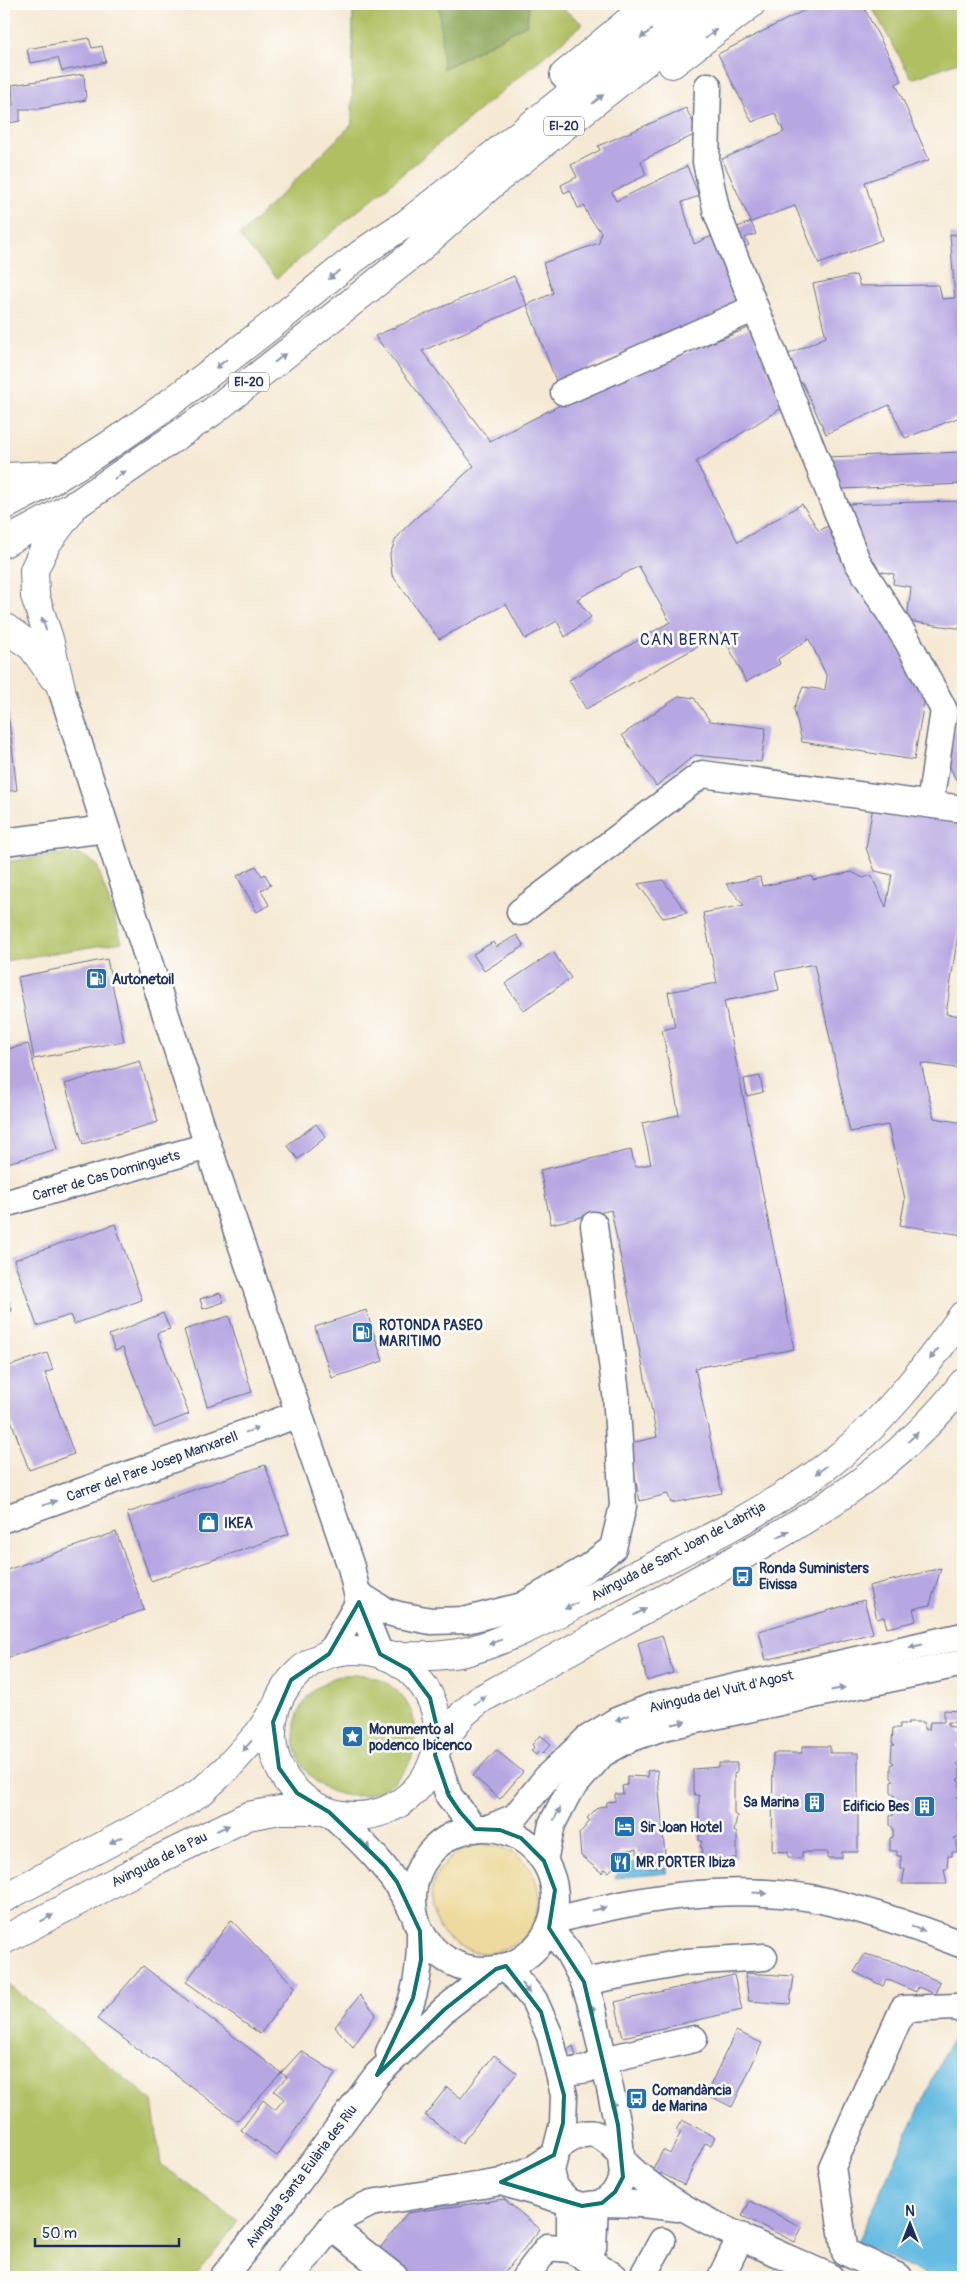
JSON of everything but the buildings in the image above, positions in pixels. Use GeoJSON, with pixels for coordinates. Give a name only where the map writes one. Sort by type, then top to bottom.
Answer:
{"type":"FeatureCollection","features":[{"type":"Feature","properties":{"kind":"main road"},"geometry":{"type":"LineString","coordinates":[[372,244],[398,217],[649,4]]}},
{"type":"Feature","properties":{"kind":"main road","name":"EI-20"},"geometry":{"type":"LineString","coordinates":[[4,506],[63,474],[130,431],[189,389],[372,244],[406,224],[684,4]]}},
{"type":"Feature","properties":{"kind":"main road","name":"EI-20"},"geometry":{"type":"LineString","coordinates":[[4,543],[80,502],[212,412],[413,254],[498,179],[718,4]]}},
{"type":"Feature","properties":{"kind":"main road"},"geometry":{"type":"LineString","coordinates":[[413,254],[506,192],[751,4]]}},
{"type":"Feature","properties":{"kind":"main road"},"geometry":{"type":"LineString","coordinates":[[4,477],[40,477],[63,474]]}},
{"type":"Feature","properties":{"kind":"main road"},"geometry":{"type":"LineString","coordinates":[[60,688],[49,639],[35,596],[34,570],[47,543],[80,502]]}},
{"type":"Feature","properties":{"kind":"main road"},"geometry":{"type":"LineString","coordinates":[[4,627],[32,647],[60,688]]}},
{"type":"Feature","properties":{"kind":"main road","name":"Avinguda de Sant Joan de Labritja"},"geometry":{"type":"LineString","coordinates":[[383,1655],[459,1652],[505,1638],[686,1550],[756,1512],[825,1468],[877,1421],[921,1372],[963,1315]]}},
{"type":"Feature","properties":{"kind":"main road"},"geometry":{"type":"LineString","coordinates":[[276,1707],[272,1738],[280,1768],[297,1793],[326,1811],[358,1816],[387,1809],[412,1793],[422,1782],[436,1752],[464,1713],[481,1698],[762,1546],[799,1524],[850,1490],[897,1452],[932,1420],[963,1383]]}},
{"type":"Feature","properties":{"kind":"main road"},"geometry":{"type":"LineString","coordinates":[[4,1898],[171,1810],[202,1791],[228,1767],[259,1733],[291,1680],[302,1669],[329,1654],[362,1651],[383,1655],[409,1670],[421,1683],[430,1698],[436,1714],[438,1732],[436,1752]]}},
{"type":"Feature","properties":{"kind":"main road","name":"Avinguda de la Pau"},"geometry":{"type":"LineString","coordinates":[[4,1940],[151,1863],[248,1816],[280,1810],[326,1811]]}},
{"type":"Feature","properties":{"kind":"street"},"geometry":{"type":"LineString","coordinates":[[708,86],[706,162],[717,214],[856,561],[908,642],[944,710],[930,804]]}},
{"type":"Feature","properties":{"kind":"street"},"geometry":{"type":"LineString","coordinates":[[564,392],[755,308]]}},
{"type":"Feature","properties":{"kind":"street"},"geometry":{"type":"LineString","coordinates":[[60,688],[208,1146],[286,1373],[358,1598],[383,1655]]}},
{"type":"Feature","properties":{"kind":"street"},"geometry":{"type":"LineString","coordinates":[[520,912],[702,774],[963,809]]}},
{"type":"Feature","properties":{"kind":"street"},"geometry":{"type":"LineString","coordinates":[[4,842],[106,830]]}},
{"type":"Feature","properties":{"kind":"street","name":"Carrer de Cas Dominguets"},"geometry":{"type":"LineString","coordinates":[[4,1204],[208,1146]]}},
{"type":"Feature","properties":{"kind":"street"},"geometry":{"type":"LineString","coordinates":[[358,1598],[398,1615],[431,1621],[467,1620],[522,1606],[587,1568],[613,1548],[623,1506],[616,1393],[594,1225]]}},
{"type":"Feature","properties":{"kind":"street","name":"Carrer del Pare Josep Manxarell"},"geometry":{"type":"LineString","coordinates":[[4,1519],[299,1414]]}},
{"type":"Feature","properties":{"kind":"street"},"geometry":{"type":"LineString","coordinates":[[329,1654],[358,1598]]}},
{"type":"Feature","properties":{"kind":"street","name":"Avinguda del Vuit d'Agost"},"geometry":{"type":"LineString","coordinates":[[482,1828],[515,1817],[548,1776],[587,1739],[616,1721],[656,1705],[963,1636]]}},
{"type":"Feature","properties":{"kind":"street","name":"Avinguda del Vuit d'Agost"},"geometry":{"type":"LineString","coordinates":[[544,1861],[552,1824],[568,1793],[602,1754],[629,1739],[663,1727],[963,1663]]}},
{"type":"Feature","properties":{"kind":"street"},"geometry":{"type":"LineString","coordinates":[[436,1752],[449,1796],[482,1828]]}},
{"type":"Feature","properties":{"kind":"street"},"geometry":{"type":"LineString","coordinates":[[326,1811],[361,1840],[397,1882],[418,1923],[434,1949],[452,1962],[474,1969],[501,1968],[532,1952],[550,1924],[554,1890],[544,1861],[537,1852],[511,1833],[482,1828],[447,1838],[426,1858],[414,1885],[418,1923]]}},
{"type":"Feature","properties":{"kind":"street"},"geometry":{"type":"LineString","coordinates":[[550,1924],[618,1904],[672,1896],[759,1893],[810,1898],[882,1916],[963,1945]]}},
{"type":"Feature","properties":{"kind":"street","name":"Avinguda Santa Eulària des Riu"},"geometry":{"type":"LineString","coordinates":[[223,2277],[290,2193],[377,2075],[404,2022],[413,1998],[421,1960],[418,1923]]}},
{"type":"Feature","properties":{"kind":"street"},"geometry":{"type":"LineString","coordinates":[[501,1968],[534,2000],[541,2012],[559,2073],[564,2095],[563,2123],[550,2171],[555,2187],[583,2202],[615,2192],[623,2177],[618,2125],[592,2008],[584,1982],[550,1924]]}},
{"type":"Feature","properties":{"kind":"street"},"geometry":{"type":"LineString","coordinates":[[584,1982],[686,1962],[764,1957]]}},
{"type":"Feature","properties":{"kind":"street","name":"Avinguda Santa Eulària des Riu"},"geometry":{"type":"LineString","coordinates":[[377,2075],[445,2009],[501,1968]]}},
{"type":"Feature","properties":{"kind":"street"},"geometry":{"type":"LineString","coordinates":[[899,2277],[844,2252],[832,2167],[903,2009],[957,2007],[963,2010]]}},
{"type":"Feature","properties":{"kind":"street"},"geometry":{"type":"LineString","coordinates":[[559,2073],[588,2068],[604,2060],[694,2040]]}},
{"type":"Feature","properties":{"kind":"street"},"geometry":{"type":"LineString","coordinates":[[291,2277],[337,2220],[370,2203],[501,2182],[535,2168],[572,2136],[591,2133],[609,2140],[622,2157],[652,2188],[686,2209],[830,2277]]}},
{"type":"Feature","properties":{"kind":"street"},"geometry":{"type":"LineString","coordinates":[[501,2182],[583,2202],[642,2204],[686,2209]]}},
{"type":"Feature","properties":{"kind":"street"},"geometry":{"type":"LineString","coordinates":[[577,2253],[593,2248],[583,2202]]}},
{"type":"Feature","properties":{"kind":"street"},"geometry":{"type":"LineString","coordinates":[[331,2227],[395,2277]]}},
{"type":"Feature","properties":{"kind":"street"},"geometry":{"type":"LineString","coordinates":[[722,2275],[742,2236]]}},
{"type":"Feature","properties":{"kind":"street"},"geometry":{"type":"LineString","coordinates":[[642,2277],[662,2241]]}},
{"type":"Feature","properties":{"kind":"street"},"geometry":{"type":"LineString","coordinates":[[525,2277],[548,2248],[577,2253],[615,2277]]}},
{"type":"Feature","properties":{"kind":"highlighted area"},"geometry":{"type":"Polygon","coordinates":[[[359,1602],[380,1654],[409,1670],[430,1698],[438,1732],[435,1755],[449,1796],[460,1812],[475,1829],[500,1830],[521,1838],[544,1861],[555,1890],[549,1928],[584,1982],[618,2125],[623,2177],[615,2192],[602,2203],[582,2206],[501,2182],[554,2155],[563,2123],[564,2095],[541,2012],[506,1966],[496,1969],[445,2009],[377,2075],[413,1998],[421,1960],[420,1931],[397,1882],[385,1866],[329,1812],[297,1793],[279,1768],[273,1722],[291,1680],[329,1654],[359,1602]]]}},
{"type":"Feature","properties":{"kind":"green space"},"geometry":{"type":"Polygon","coordinates":[[[353,4],[439,4],[444,69],[527,24],[529,4],[556,4],[583,24],[277,278],[239,236],[352,124],[353,4]]]}},
{"type":"Feature","properties":{"kind":"green space"},"geometry":{"type":"Polygon","coordinates":[[[439,4],[529,4],[527,24],[443,69],[439,4]]]}},
{"type":"Feature","properties":{"kind":"green space"},"geometry":{"type":"Polygon","coordinates":[[[870,4],[963,4],[963,60],[912,79],[870,4]]]}},
{"type":"Feature","properties":{"kind":"green space"},"geometry":{"type":"Polygon","coordinates":[[[62,854],[82,855],[97,865],[122,942],[4,961],[4,862],[62,854]]]}},
{"type":"Feature","properties":{"kind":"green space"},"geometry":{"type":"Polygon","coordinates":[[[355,1674],[367,1675],[378,1679],[389,1684],[398,1692],[406,1701],[411,1712],[415,1723],[415,1747],[411,1758],[406,1769],[398,1778],[389,1786],[378,1791],[367,1795],[355,1796],[343,1795],[332,1791],[321,1786],[312,1778],[304,1769],[299,1758],[295,1747],[294,1735],[295,1723],[299,1712],[304,1701],[312,1692],[321,1684],[332,1679],[343,1675],[355,1674]]]}},
{"type":"Feature","properties":{"kind":"green space"},"geometry":{"type":"Polygon","coordinates":[[[4,1984],[8,1984],[152,2100],[161,2164],[238,2222],[194,2277],[4,2277],[4,1984]]]}},
{"type":"Feature","properties":{"kind":"sand"},"geometry":{"type":"Polygon","coordinates":[[[485,1845],[506,1849],[523,1861],[535,1878],[539,1899],[535,1920],[523,1937],[506,1949],[485,1953],[464,1949],[447,1937],[435,1920],[431,1899],[435,1878],[447,1861],[464,1849],[485,1845]]]}},
{"type":"Feature","properties":{"kind":"water"},"geometry":{"type":"Polygon","coordinates":[[[632,1862],[650,1869],[667,1869],[667,1873],[615,1878],[619,1871],[632,1862]]]}},
{"type":"Feature","properties":{"kind":"water"},"geometry":{"type":"Polygon","coordinates":[[[959,2023],[963,2024],[963,2277],[930,2277],[857,2242],[959,2023]]]}},
{"type":"Feature","properties":{"kind":"place","name":"Autonetoil"},"geometry":{"type":"Point","coordinates":[96,979]}},
{"type":"Feature","properties":{"kind":"place","name":"ROTONDA PASEO MARITIMO"},"geometry":{"type":"Point","coordinates":[363,1333]}},
{"type":"Feature","properties":{"kind":"place","name":"IKEA"},"geometry":{"type":"Point","coordinates":[208,1523]}},
{"type":"Feature","properties":{"kind":"place","name":"Ronda Suministers Eivissa"},"geometry":{"type":"Point","coordinates":[743,1576]}},
{"type":"Feature","properties":{"kind":"place","name":"Monumento al podenco Ibicenco"},"geometry":{"type":"Point","coordinates":[353,1737]}},
{"type":"Feature","properties":{"kind":"place","name":"Sa Marina"},"geometry":{"type":"Point","coordinates":[815,1802]}},
{"type":"Feature","properties":{"kind":"place","name":"Edificio Bes"},"geometry":{"type":"Point","coordinates":[925,1806]}},
{"type":"Feature","properties":{"kind":"place","name":"Sir Joan Hotel"},"geometry":{"type":"Point","coordinates":[624,1827]}},
{"type":"Feature","properties":{"kind":"place","name":"MR PORTER Ibiza"},"geometry":{"type":"Point","coordinates":[620,1862]}},
{"type":"Feature","properties":{"kind":"place","name":"Comandància de Marina"},"geometry":{"type":"Point","coordinates":[636,2098]}},
{"type":"Feature","properties":{"kind":"district","name":"CAN BERNAT"},"geometry":{"type":"Point","coordinates":[690,639]}}]}
